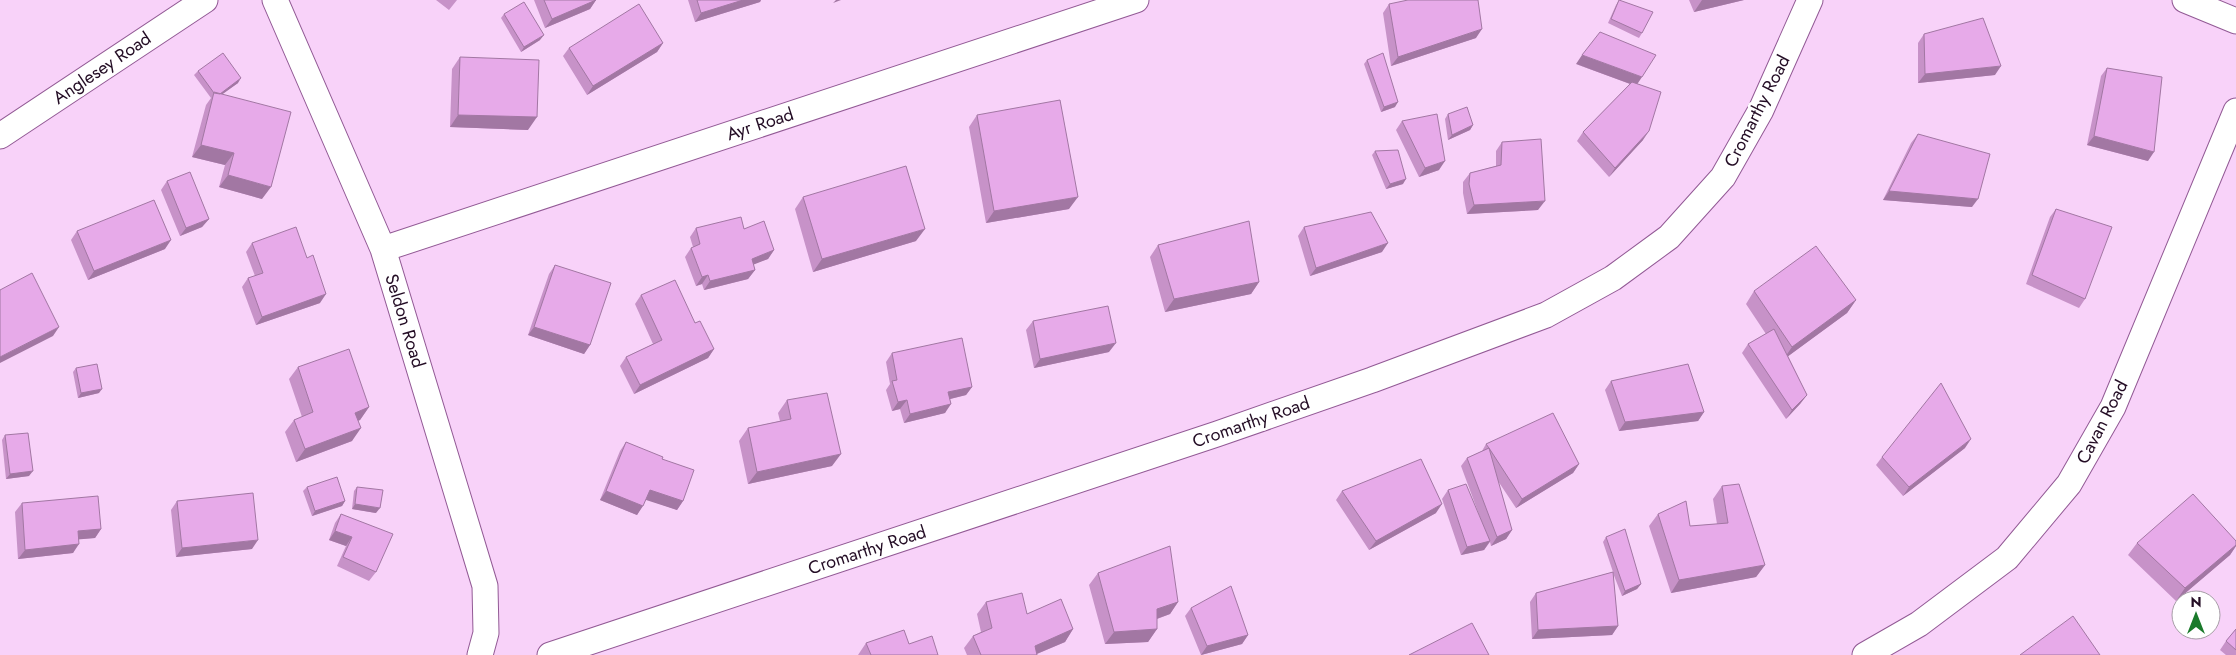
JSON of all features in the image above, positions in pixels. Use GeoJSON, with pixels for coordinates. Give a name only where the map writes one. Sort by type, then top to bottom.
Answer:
{"type":"FeatureCollection","features":[{"type":"Feature","properties":{"kind":"street","name":"Anglesey Road"},"geometry":{"type":"LineString","coordinates":[[0,136],[205,0]]}},
{"type":"Feature","properties":{"kind":"street","name":"Seldon Road"},"geometry":{"type":"LineString","coordinates":[[275,0],[383,248],[485,586],[486,633],[480,655]]}},
{"type":"Feature","properties":{"kind":"street","name":"Ayr Road"},"geometry":{"type":"LineString","coordinates":[[383,248],[1136,0]]}},
{"type":"Feature","properties":{"kind":"street","name":"Cromarthy Road"},"geometry":{"type":"LineString","coordinates":[[550,655],[1217,434],[1372,380],[1546,315],[1612,278],[1669,237],[1723,177],[1761,110],[1810,0]]}},
{"type":"Feature","properties":{"kind":"street"},"geometry":{"type":"LineString","coordinates":[[2185,0],[2236,21]]}},
{"type":"Feature","properties":{"kind":"street","name":"Cavan Road"},"geometry":{"type":"LineString","coordinates":[[1865,655],[1919,624],[2007,558],[2068,484],[2113,407],[2236,111]]}},
{"type":"Feature","properties":{"kind":"building"},"geometry":{"type":"Polygon","coordinates":[[[544,0],[596,0],[552,19],[544,0]]]}},
{"type":"Feature","properties":{"kind":"building"},"geometry":{"type":"Polygon","coordinates":[[[697,0],[743,0],[701,13],[697,0]]]}},
{"type":"Feature","properties":{"kind":"building"},"geometry":{"type":"Polygon","coordinates":[[[1408,0],[1478,0],[1482,29],[1398,57],[1389,4],[1408,0]]]}},
{"type":"Feature","properties":{"kind":"building"},"geometry":{"type":"Polygon","coordinates":[[[1619,0],[1653,12],[1642,33],[1611,19],[1619,0]]]}},
{"type":"Feature","properties":{"kind":"building"},"geometry":{"type":"Polygon","coordinates":[[[524,2],[544,35],[524,47],[504,14],[524,2]]]}},
{"type":"Feature","properties":{"kind":"building"},"geometry":{"type":"Polygon","coordinates":[[[639,4],[663,43],[593,86],[569,48],[639,4]]]}},
{"type":"Feature","properties":{"kind":"building"},"geometry":{"type":"Polygon","coordinates":[[[1983,18],[2001,66],[1925,74],[1924,34],[1983,18]]]}},
{"type":"Feature","properties":{"kind":"building"},"geometry":{"type":"Polygon","coordinates":[[[1600,32],[1656,55],[1642,77],[1582,55],[1600,32]]]}},
{"type":"Feature","properties":{"kind":"building"},"geometry":{"type":"Polygon","coordinates":[[[223,53],[241,78],[220,94],[214,93],[198,71],[223,53]]]}},
{"type":"Feature","properties":{"kind":"building"},"geometry":{"type":"Polygon","coordinates":[[[1383,53],[1398,102],[1384,107],[1367,60],[1383,53]]]}},
{"type":"Feature","properties":{"kind":"building"},"geometry":{"type":"Polygon","coordinates":[[[460,57],[539,60],[537,117],[458,115],[460,57]]]}},
{"type":"Feature","properties":{"kind":"building"},"geometry":{"type":"Polygon","coordinates":[[[2107,68],[2162,77],[2154,152],[2094,136],[2107,68]]]}},
{"type":"Feature","properties":{"kind":"building"},"geometry":{"type":"Polygon","coordinates":[[[1632,82],[1661,92],[1649,131],[1615,168],[1583,132],[1632,82]]]}},
{"type":"Feature","properties":{"kind":"building"},"geometry":{"type":"Polygon","coordinates":[[[214,92],[291,112],[271,187],[228,175],[234,153],[201,145],[214,92]]]}},
{"type":"Feature","properties":{"kind":"building"},"geometry":{"type":"Polygon","coordinates":[[[1060,100],[1078,197],[994,211],[977,115],[1060,100]]]}},
{"type":"Feature","properties":{"kind":"building"},"geometry":{"type":"Polygon","coordinates":[[[1467,107],[1473,125],[1452,135],[1448,114],[1467,107]]]}},
{"type":"Feature","properties":{"kind":"building"},"geometry":{"type":"Polygon","coordinates":[[[1437,114],[1445,161],[1425,168],[1402,121],[1437,114]]]}},
{"type":"Feature","properties":{"kind":"building"},"geometry":{"type":"Polygon","coordinates":[[[1918,134],[1990,154],[1978,199],[1889,191],[1918,134]]]}},
{"type":"Feature","properties":{"kind":"building"},"geometry":{"type":"Polygon","coordinates":[[[1541,139],[1545,201],[1474,205],[1469,184],[1470,173],[1501,165],[1502,142],[1541,139]]]}},
{"type":"Feature","properties":{"kind":"building"},"geometry":{"type":"Polygon","coordinates":[[[1398,150],[1406,179],[1390,184],[1375,151],[1398,150]]]}},
{"type":"Feature","properties":{"kind":"building"},"geometry":{"type":"Polygon","coordinates":[[[906,166],[925,229],[822,259],[803,197],[906,166]]]}},
{"type":"Feature","properties":{"kind":"building"},"geometry":{"type":"Polygon","coordinates":[[[190,172],[209,219],[186,228],[167,181],[190,172]]]}},
{"type":"Feature","properties":{"kind":"building"},"geometry":{"type":"Polygon","coordinates":[[[154,200],[171,240],[94,271],[77,231],[154,200]]]}},
{"type":"Feature","properties":{"kind":"building"},"geometry":{"type":"Polygon","coordinates":[[[2056,209],[2112,227],[2085,299],[2032,275],[2056,209]]]}},
{"type":"Feature","properties":{"kind":"building"},"geometry":{"type":"Polygon","coordinates":[[[1371,212],[1388,243],[1316,268],[1304,227],[1371,212]]]}},
{"type":"Feature","properties":{"kind":"building"},"geometry":{"type":"Polygon","coordinates":[[[741,217],[744,229],[764,221],[774,250],[752,259],[755,270],[710,281],[708,275],[702,277],[691,248],[700,244],[696,228],[741,217]]]}},
{"type":"Feature","properties":{"kind":"building"},"geometry":{"type":"Polygon","coordinates":[[[1249,221],[1259,282],[1174,299],[1158,245],[1249,221]]]}},
{"type":"Feature","properties":{"kind":"building"},"geometry":{"type":"Polygon","coordinates":[[[296,227],[307,258],[313,255],[326,294],[262,317],[248,278],[263,273],[252,243],[296,227]]]}},
{"type":"Feature","properties":{"kind":"building"},"geometry":{"type":"Polygon","coordinates":[[[1816,246],[1856,300],[1792,347],[1754,291],[1816,246]]]}},
{"type":"Feature","properties":{"kind":"building"},"geometry":{"type":"Polygon","coordinates":[[[555,265],[611,283],[590,345],[534,327],[555,265]]]}},
{"type":"Feature","properties":{"kind":"building"},"geometry":{"type":"Polygon","coordinates":[[[32,273],[59,327],[0,357],[0,290],[32,273]]]}},
{"type":"Feature","properties":{"kind":"building"},"geometry":{"type":"Polygon","coordinates":[[[675,280],[695,323],[700,321],[714,349],[640,385],[626,357],[662,340],[641,295],[675,280]]]}},
{"type":"Feature","properties":{"kind":"building"},"geometry":{"type":"Polygon","coordinates":[[[1108,306],[1116,343],[1040,359],[1033,321],[1108,306]]]}},
{"type":"Feature","properties":{"kind":"building"},"geometry":{"type":"Polygon","coordinates":[[[1774,329],[1807,395],[1792,410],[1748,344],[1774,329]]]}},
{"type":"Feature","properties":{"kind":"building"},"geometry":{"type":"Polygon","coordinates":[[[962,338],[972,387],[948,392],[951,404],[910,414],[907,400],[898,402],[892,381],[897,380],[892,353],[962,338]]]}},
{"type":"Feature","properties":{"kind":"building"},"geometry":{"type":"Polygon","coordinates":[[[349,349],[369,407],[355,413],[361,428],[305,449],[294,420],[313,412],[298,367],[349,349]]]}},
{"type":"Feature","properties":{"kind":"building"},"geometry":{"type":"Polygon","coordinates":[[[97,364],[102,389],[81,393],[76,368],[97,364]]]}},
{"type":"Feature","properties":{"kind":"building"},"geometry":{"type":"Polygon","coordinates":[[[1688,364],[1704,412],[1625,422],[1611,381],[1688,364]]]}},
{"type":"Feature","properties":{"kind":"building"},"geometry":{"type":"Polygon","coordinates":[[[1941,383],[1971,439],[1909,487],[1882,457],[1941,383]]]}},
{"type":"Feature","properties":{"kind":"building"},"geometry":{"type":"Polygon","coordinates":[[[827,393],[841,454],[757,472],[748,428],[791,419],[787,400],[827,393]]]}},
{"type":"Feature","properties":{"kind":"building"},"geometry":{"type":"Polygon","coordinates":[[[1553,413],[1579,464],[1522,499],[1486,444],[1553,413]]]}},
{"type":"Feature","properties":{"kind":"building"},"geometry":{"type":"Polygon","coordinates":[[[28,433],[33,471],[10,474],[5,435],[28,433]]]}},
{"type":"Feature","properties":{"kind":"building"},"geometry":{"type":"Polygon","coordinates":[[[626,442],[663,457],[662,459],[694,470],[683,501],[650,490],[643,506],[606,491],[626,442]]]}},
{"type":"Feature","properties":{"kind":"building"},"geometry":{"type":"Polygon","coordinates":[[[1489,448],[1512,530],[1497,537],[1467,458],[1489,448]]]}},
{"type":"Feature","properties":{"kind":"building"},"geometry":{"type":"Polygon","coordinates":[[[1421,459],[1442,504],[1376,541],[1342,491],[1421,459]]]}},
{"type":"Feature","properties":{"kind":"building"},"geometry":{"type":"Polygon","coordinates":[[[337,477],[345,501],[315,511],[307,487],[337,477]]]}},
{"type":"Feature","properties":{"kind":"building"},"geometry":{"type":"Polygon","coordinates":[[[1466,484],[1490,541],[1467,547],[1448,490],[1466,484]]]}},
{"type":"Feature","properties":{"kind":"building"},"geometry":{"type":"Polygon","coordinates":[[[1739,484],[1765,565],[1679,580],[1658,514],[1686,501],[1690,526],[1728,523],[1722,486],[1739,484]]]}},
{"type":"Feature","properties":{"kind":"building"},"geometry":{"type":"Polygon","coordinates":[[[357,487],[383,490],[380,508],[355,504],[357,487]]]}},
{"type":"Feature","properties":{"kind":"building"},"geometry":{"type":"Polygon","coordinates":[[[253,493],[258,540],[182,548],[177,501],[253,493]]]}},
{"type":"Feature","properties":{"kind":"building"},"geometry":{"type":"Polygon","coordinates":[[[2193,494],[2236,541],[2236,545],[2185,588],[2137,543],[2193,494]]]}},
{"type":"Feature","properties":{"kind":"building"},"geometry":{"type":"Polygon","coordinates":[[[98,496],[101,529],[78,531],[79,544],[25,550],[22,503],[98,496]]]}},
{"type":"Feature","properties":{"kind":"building"},"geometry":{"type":"Polygon","coordinates":[[[341,514],[393,534],[376,572],[343,557],[352,537],[335,531],[341,514]]]}},
{"type":"Feature","properties":{"kind":"building"},"geometry":{"type":"Polygon","coordinates":[[[1625,529],[1641,584],[1625,591],[1606,537],[1625,529]]]}},
{"type":"Feature","properties":{"kind":"building"},"geometry":{"type":"Polygon","coordinates":[[[1170,546],[1178,602],[1157,609],[1157,629],[1114,632],[1098,573],[1170,546]]]}},
{"type":"Feature","properties":{"kind":"building"},"geometry":{"type":"Polygon","coordinates":[[[1613,572],[1618,626],[1538,630],[1536,593],[1613,572]]]}},
{"type":"Feature","properties":{"kind":"building"},"geometry":{"type":"Polygon","coordinates":[[[1231,586],[1248,635],[1207,646],[1191,608],[1231,586]]]}},
{"type":"Feature","properties":{"kind":"building"},"geometry":{"type":"Polygon","coordinates":[[[1022,593],[1027,614],[1061,599],[1073,629],[1035,646],[1037,655],[981,655],[973,636],[992,628],[986,602],[1022,593]]]}},
{"type":"Feature","properties":{"kind":"building"},"geometry":{"type":"Polygon","coordinates":[[[2073,616],[2100,655],[2020,655],[2073,616]]]}},
{"type":"Feature","properties":{"kind":"building"},"geometry":{"type":"Polygon","coordinates":[[[1472,623],[1489,655],[1409,655],[1472,623]]]}},
{"type":"Feature","properties":{"kind":"building"},"geometry":{"type":"Polygon","coordinates":[[[2236,629],[2236,650],[2226,641],[2236,629]]]}},
{"type":"Feature","properties":{"kind":"building"},"geometry":{"type":"Polygon","coordinates":[[[904,630],[909,644],[932,636],[938,655],[871,655],[866,643],[904,630]]]}}]}
